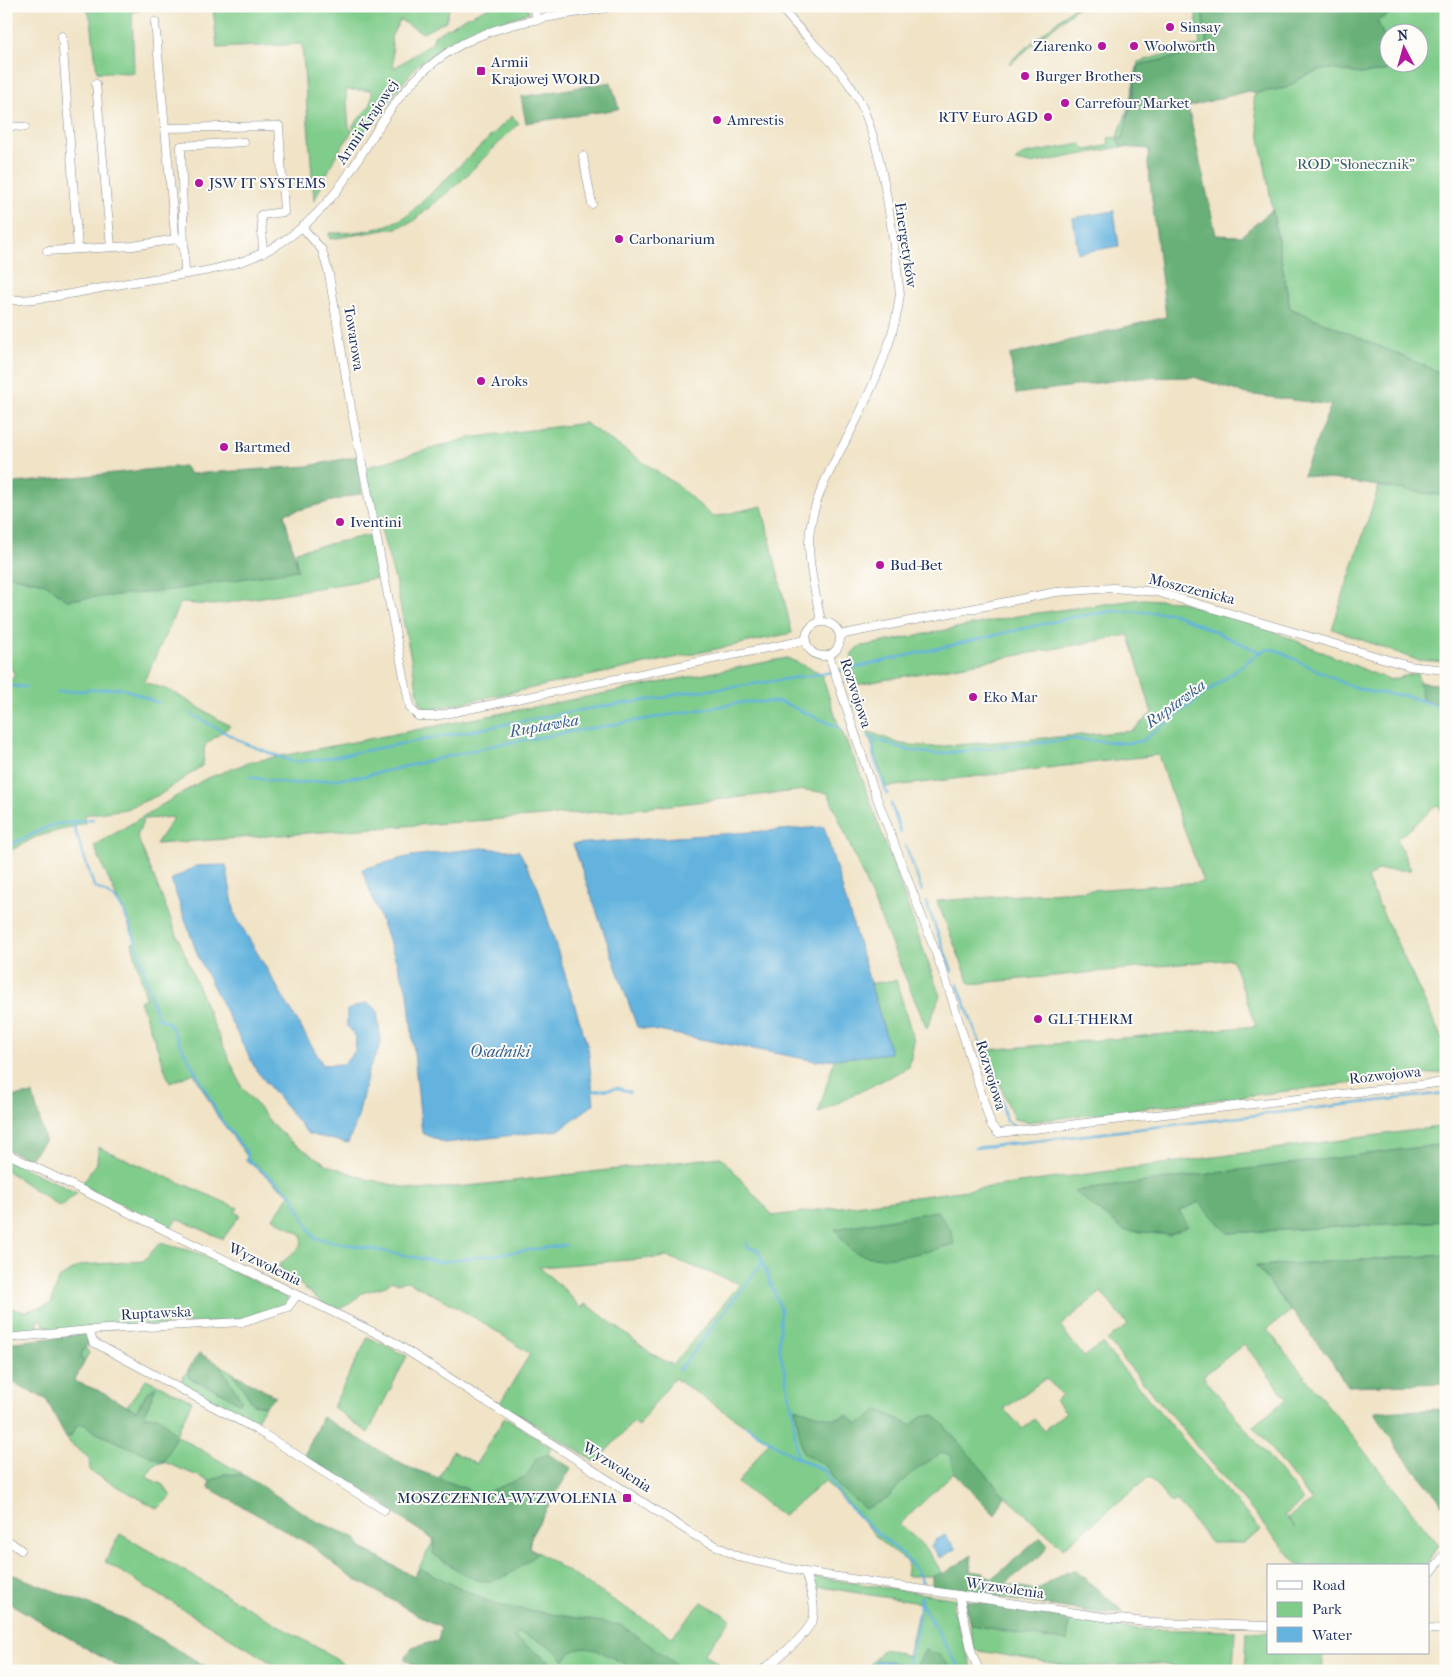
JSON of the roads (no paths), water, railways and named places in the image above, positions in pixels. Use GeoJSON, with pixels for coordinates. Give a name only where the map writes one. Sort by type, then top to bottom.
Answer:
{"type":"FeatureCollection","features":[{"type":"Feature","properties":{"kind":"street"},"geometry":{"type":"LineString","coordinates":[[533,6],[538,20]]}},
{"type":"Feature","properties":{"kind":"street","name":"Armii Krajowej"},"geometry":{"type":"LineString","coordinates":[[6,300],[55,296],[185,273],[226,265],[263,253],[304,228],[335,193],[392,104],[426,68],[451,50],[488,32],[538,20],[617,6]]}},
{"type":"Feature","properties":{"kind":"street","name":"Energetyków"},"geometry":{"type":"LineString","coordinates":[[780,6],[837,69],[853,90],[860,104],[878,161],[900,294],[898,313],[888,348],[857,419],[831,468],[812,522],[809,542],[812,575],[821,621]]}},
{"type":"Feature","properties":{"kind":"street"},"geometry":{"type":"LineString","coordinates":[[155,22],[175,235],[184,248]]}},
{"type":"Feature","properties":{"kind":"street"},"geometry":{"type":"LineString","coordinates":[[62,36],[78,249]]}},
{"type":"Feature","properties":{"kind":"street"},"geometry":{"type":"LineString","coordinates":[[96,84],[111,247]]}},
{"type":"Feature","properties":{"kind":"street"},"geometry":{"type":"LineString","coordinates":[[6,126],[25,127]]}},
{"type":"Feature","properties":{"kind":"street"},"geometry":{"type":"LineString","coordinates":[[166,128],[279,126],[284,212],[261,215],[263,253]]}},
{"type":"Feature","properties":{"kind":"street"},"geometry":{"type":"LineString","coordinates":[[185,273],[180,146],[244,142]]}},
{"type":"Feature","properties":{"kind":"street"},"geometry":{"type":"LineString","coordinates":[[583,156],[592,204]]}},
{"type":"Feature","properties":{"kind":"street","name":"Towarowa"},"geometry":{"type":"LineString","coordinates":[[304,228],[320,247],[326,259],[410,708],[418,716],[434,716],[806,640]]}},
{"type":"Feature","properties":{"kind":"street"},"geometry":{"type":"LineString","coordinates":[[47,251],[155,244],[177,239]]}},
{"type":"Feature","properties":{"kind":"street","name":"Moszczenicka"},"geometry":{"type":"LineString","coordinates":[[840,637],[844,634],[1056,592],[1113,588],[1157,592],[1410,666],[1446,670]]}},
{"type":"Feature","properties":{"kind":"street"},"geometry":{"type":"LineString","coordinates":[[821,621],[836,627],[840,637],[838,648],[829,655],[814,653],[806,640],[808,630],[821,621]]}},
{"type":"Feature","properties":{"kind":"street","name":"Rozwojowa"},"geometry":{"type":"LineString","coordinates":[[829,655],[905,876],[946,980],[992,1125],[998,1133],[1446,1082]]}},
{"type":"Feature","properties":{"kind":"street","name":"Wyzwolenia"},"geometry":{"type":"LineString","coordinates":[[6,1153],[392,1341],[710,1544],[739,1557],[806,1572],[1155,1623],[1267,1626]]}},
{"type":"Feature","properties":{"kind":"street","name":"Ruptawska"},"geometry":{"type":"LineString","coordinates":[[6,1338],[89,1330],[242,1322],[261,1318],[288,1307],[297,1295]]}},
{"type":"Feature","properties":{"kind":"street"},"geometry":{"type":"LineString","coordinates":[[89,1330],[93,1342],[257,1430],[384,1510]]}},
{"type":"Feature","properties":{"kind":"street"},"geometry":{"type":"LineString","coordinates":[[6,1539],[21,1550]]}},
{"type":"Feature","properties":{"kind":"street"},"geometry":{"type":"LineString","coordinates":[[1430,1573],[1446,1553]]}},
{"type":"Feature","properties":{"kind":"street"},"geometry":{"type":"LineString","coordinates":[[761,1671],[804,1633],[812,1621],[813,1604],[806,1572]]}},
{"type":"Feature","properties":{"kind":"street"},"geometry":{"type":"LineString","coordinates":[[959,1595],[972,1652],[979,1671]]}},
{"type":"Feature","properties":{"kind":"street"},"geometry":{"type":"LineString","coordinates":[[1430,1629],[1446,1630]]}},
{"type":"Feature","properties":{"kind":"water"},"geometry":{"type":"Polygon","coordinates":[[[1114,211],[1119,246],[1078,253],[1073,218],[1114,211]]]}},
{"type":"Feature","properties":{"kind":"water"},"geometry":{"type":"Polygon","coordinates":[[[824,827],[891,1053],[816,1061],[637,1027],[573,844],[824,827]]]}},
{"type":"Feature","properties":{"kind":"water","name":"Osadniki"},"geometry":{"type":"Polygon","coordinates":[[[482,848],[519,851],[537,885],[588,1048],[594,1104],[559,1130],[445,1143],[422,1133],[408,993],[362,869],[411,856],[482,848]]]}},
{"type":"Feature","properties":{"kind":"water"},"geometry":{"type":"Polygon","coordinates":[[[226,865],[235,915],[323,1065],[344,1064],[355,1051],[356,1037],[347,1025],[347,1010],[367,1003],[377,1010],[381,1044],[368,1072],[357,1121],[348,1143],[308,1134],[256,1070],[199,959],[171,880],[196,866],[226,865]]]}},
{"type":"Feature","properties":{"kind":"water"},"geometry":{"type":"Polygon","coordinates":[[[945,1535],[956,1549],[940,1558],[931,1546],[935,1540],[945,1535]]]}},
{"type":"Feature","properties":{"kind":"water"},"geometry":{"type":"Polygon","coordinates":[[[876,1660],[901,1664],[898,1671],[871,1671],[876,1660]]]}},
{"type":"Feature","properties":{"kind":"waterway"},"geometry":{"type":"LineString","coordinates":[[191,714],[244,743],[294,762],[316,760],[587,709],[668,697],[679,693],[735,687],[845,670],[1069,618],[1113,611],[1173,613],[1260,652]]}},
{"type":"Feature","properties":{"kind":"waterway","name":"Ruptawka"},"geometry":{"type":"LineString","coordinates":[[869,737],[907,750],[936,754],[1073,739],[1127,743],[1142,741],[1260,652],[1268,649],[1276,650],[1345,684],[1370,692],[1408,696],[1446,709]]}},
{"type":"Feature","properties":{"kind":"waterway"},"geometry":{"type":"LineString","coordinates":[[6,686],[26,687]]}},
{"type":"Feature","properties":{"kind":"waterway"},"geometry":{"type":"LineString","coordinates":[[58,692],[122,688],[158,703]]}},
{"type":"Feature","properties":{"kind":"waterway","name":"Ruptawka"},"geometry":{"type":"LineString","coordinates":[[250,777],[291,784],[365,776],[500,744],[745,702],[781,702],[840,728]]}},
{"type":"Feature","properties":{"kind":"waterway"},"geometry":{"type":"LineString","coordinates":[[874,739],[873,754],[887,794]]}},
{"type":"Feature","properties":{"kind":"waterway"},"geometry":{"type":"LineString","coordinates":[[891,804],[901,833]]}},
{"type":"Feature","properties":{"kind":"waterway","name":"Ruptawka"},"geometry":{"type":"LineString","coordinates":[[6,847],[52,825],[93,819]]}},
{"type":"Feature","properties":{"kind":"waterway"},"geometry":{"type":"LineString","coordinates":[[72,821],[94,886],[114,898],[128,921],[158,1018],[169,1023],[222,1121],[246,1151],[248,1160],[291,1193],[314,1238],[440,1262],[566,1245]]}},
{"type":"Feature","properties":{"kind":"waterway"},"geometry":{"type":"LineString","coordinates":[[906,846],[922,891]]}},
{"type":"Feature","properties":{"kind":"waterway"},"geometry":{"type":"LineString","coordinates":[[926,902],[952,971]]}},
{"type":"Feature","properties":{"kind":"waterway"},"geometry":{"type":"LineString","coordinates":[[957,983],[1000,1095],[1006,1121],[1014,1125]]}},
{"type":"Feature","properties":{"kind":"waterway"},"geometry":{"type":"LineString","coordinates":[[593,1091],[618,1088],[630,1092]]}},
{"type":"Feature","properties":{"kind":"waterway"},"geometry":{"type":"LineString","coordinates":[[975,1148],[1446,1093]]}},
{"type":"Feature","properties":{"kind":"waterway"},"geometry":{"type":"LineString","coordinates":[[747,1243],[747,1248],[758,1250],[781,1310],[779,1346],[793,1412],[797,1457]]}},
{"type":"Feature","properties":{"kind":"waterway"},"geometry":{"type":"LineString","coordinates":[[679,1370],[763,1262]]}},
{"type":"Feature","properties":{"kind":"waterway"},"geometry":{"type":"LineString","coordinates":[[745,1425],[795,1457],[825,1471],[834,1488],[847,1504],[909,1561],[923,1583]]}},
{"type":"Feature","properties":{"kind":"waterway"},"geometry":{"type":"LineString","coordinates":[[906,1671],[917,1628],[921,1596]]}},
{"type":"Feature","properties":{"kind":"waterway"},"geometry":{"type":"LineString","coordinates":[[921,1603],[961,1671]]}},
{"type":"Feature","properties":{"kind":"place","name":"Sinsay"},"geometry":{"type":"Point","coordinates":[1170,27]}},
{"type":"Feature","properties":{"kind":"place","name":"Ziarenko"},"geometry":{"type":"Point","coordinates":[1102,46]}},
{"type":"Feature","properties":{"kind":"place","name":"Woolworth"},"geometry":{"type":"Point","coordinates":[1134,46]}},
{"type":"Feature","properties":{"kind":"place","name":"Armii Krajowej WORD"},"geometry":{"type":"Point","coordinates":[481,71]}},
{"type":"Feature","properties":{"kind":"place","name":"Burger Brothers"},"geometry":{"type":"Point","coordinates":[1025,76]}},
{"type":"Feature","properties":{"kind":"place","name":"Carrefour Market"},"geometry":{"type":"Point","coordinates":[1065,103]}},
{"type":"Feature","properties":{"kind":"place","name":"RTV Euro AGD"},"geometry":{"type":"Point","coordinates":[1048,117]}},
{"type":"Feature","properties":{"kind":"place","name":"Amrestis"},"geometry":{"type":"Point","coordinates":[717,120]}},
{"type":"Feature","properties":{"kind":"place","name":"JSW IT SYSTEMS"},"geometry":{"type":"Point","coordinates":[199,183]}},
{"type":"Feature","properties":{"kind":"place","name":"Carbonarium"},"geometry":{"type":"Point","coordinates":[619,239]}},
{"type":"Feature","properties":{"kind":"place","name":"Aroks"},"geometry":{"type":"Point","coordinates":[481,381]}},
{"type":"Feature","properties":{"kind":"place","name":"Bartmed"},"geometry":{"type":"Point","coordinates":[224,447]}},
{"type":"Feature","properties":{"kind":"place","name":"Iventini"},"geometry":{"type":"Point","coordinates":[340,522]}},
{"type":"Feature","properties":{"kind":"place","name":"Bud-Bet"},"geometry":{"type":"Point","coordinates":[880,565]}},
{"type":"Feature","properties":{"kind":"place","name":"Eko Mar"},"geometry":{"type":"Point","coordinates":[973,697]}},
{"type":"Feature","properties":{"kind":"place","name":"GLI-THERM"},"geometry":{"type":"Point","coordinates":[1038,1019]}},
{"type":"Feature","properties":{"kind":"place","name":"MOSZCZENICA-WYZWOLENIA"},"geometry":{"type":"Point","coordinates":[627,1498]}},
{"type":"Feature","properties":{"kind":"park label","name":"ROD \"Słonecznik\""},"geometry":{"type":"Point","coordinates":[1356,164]}}]}
